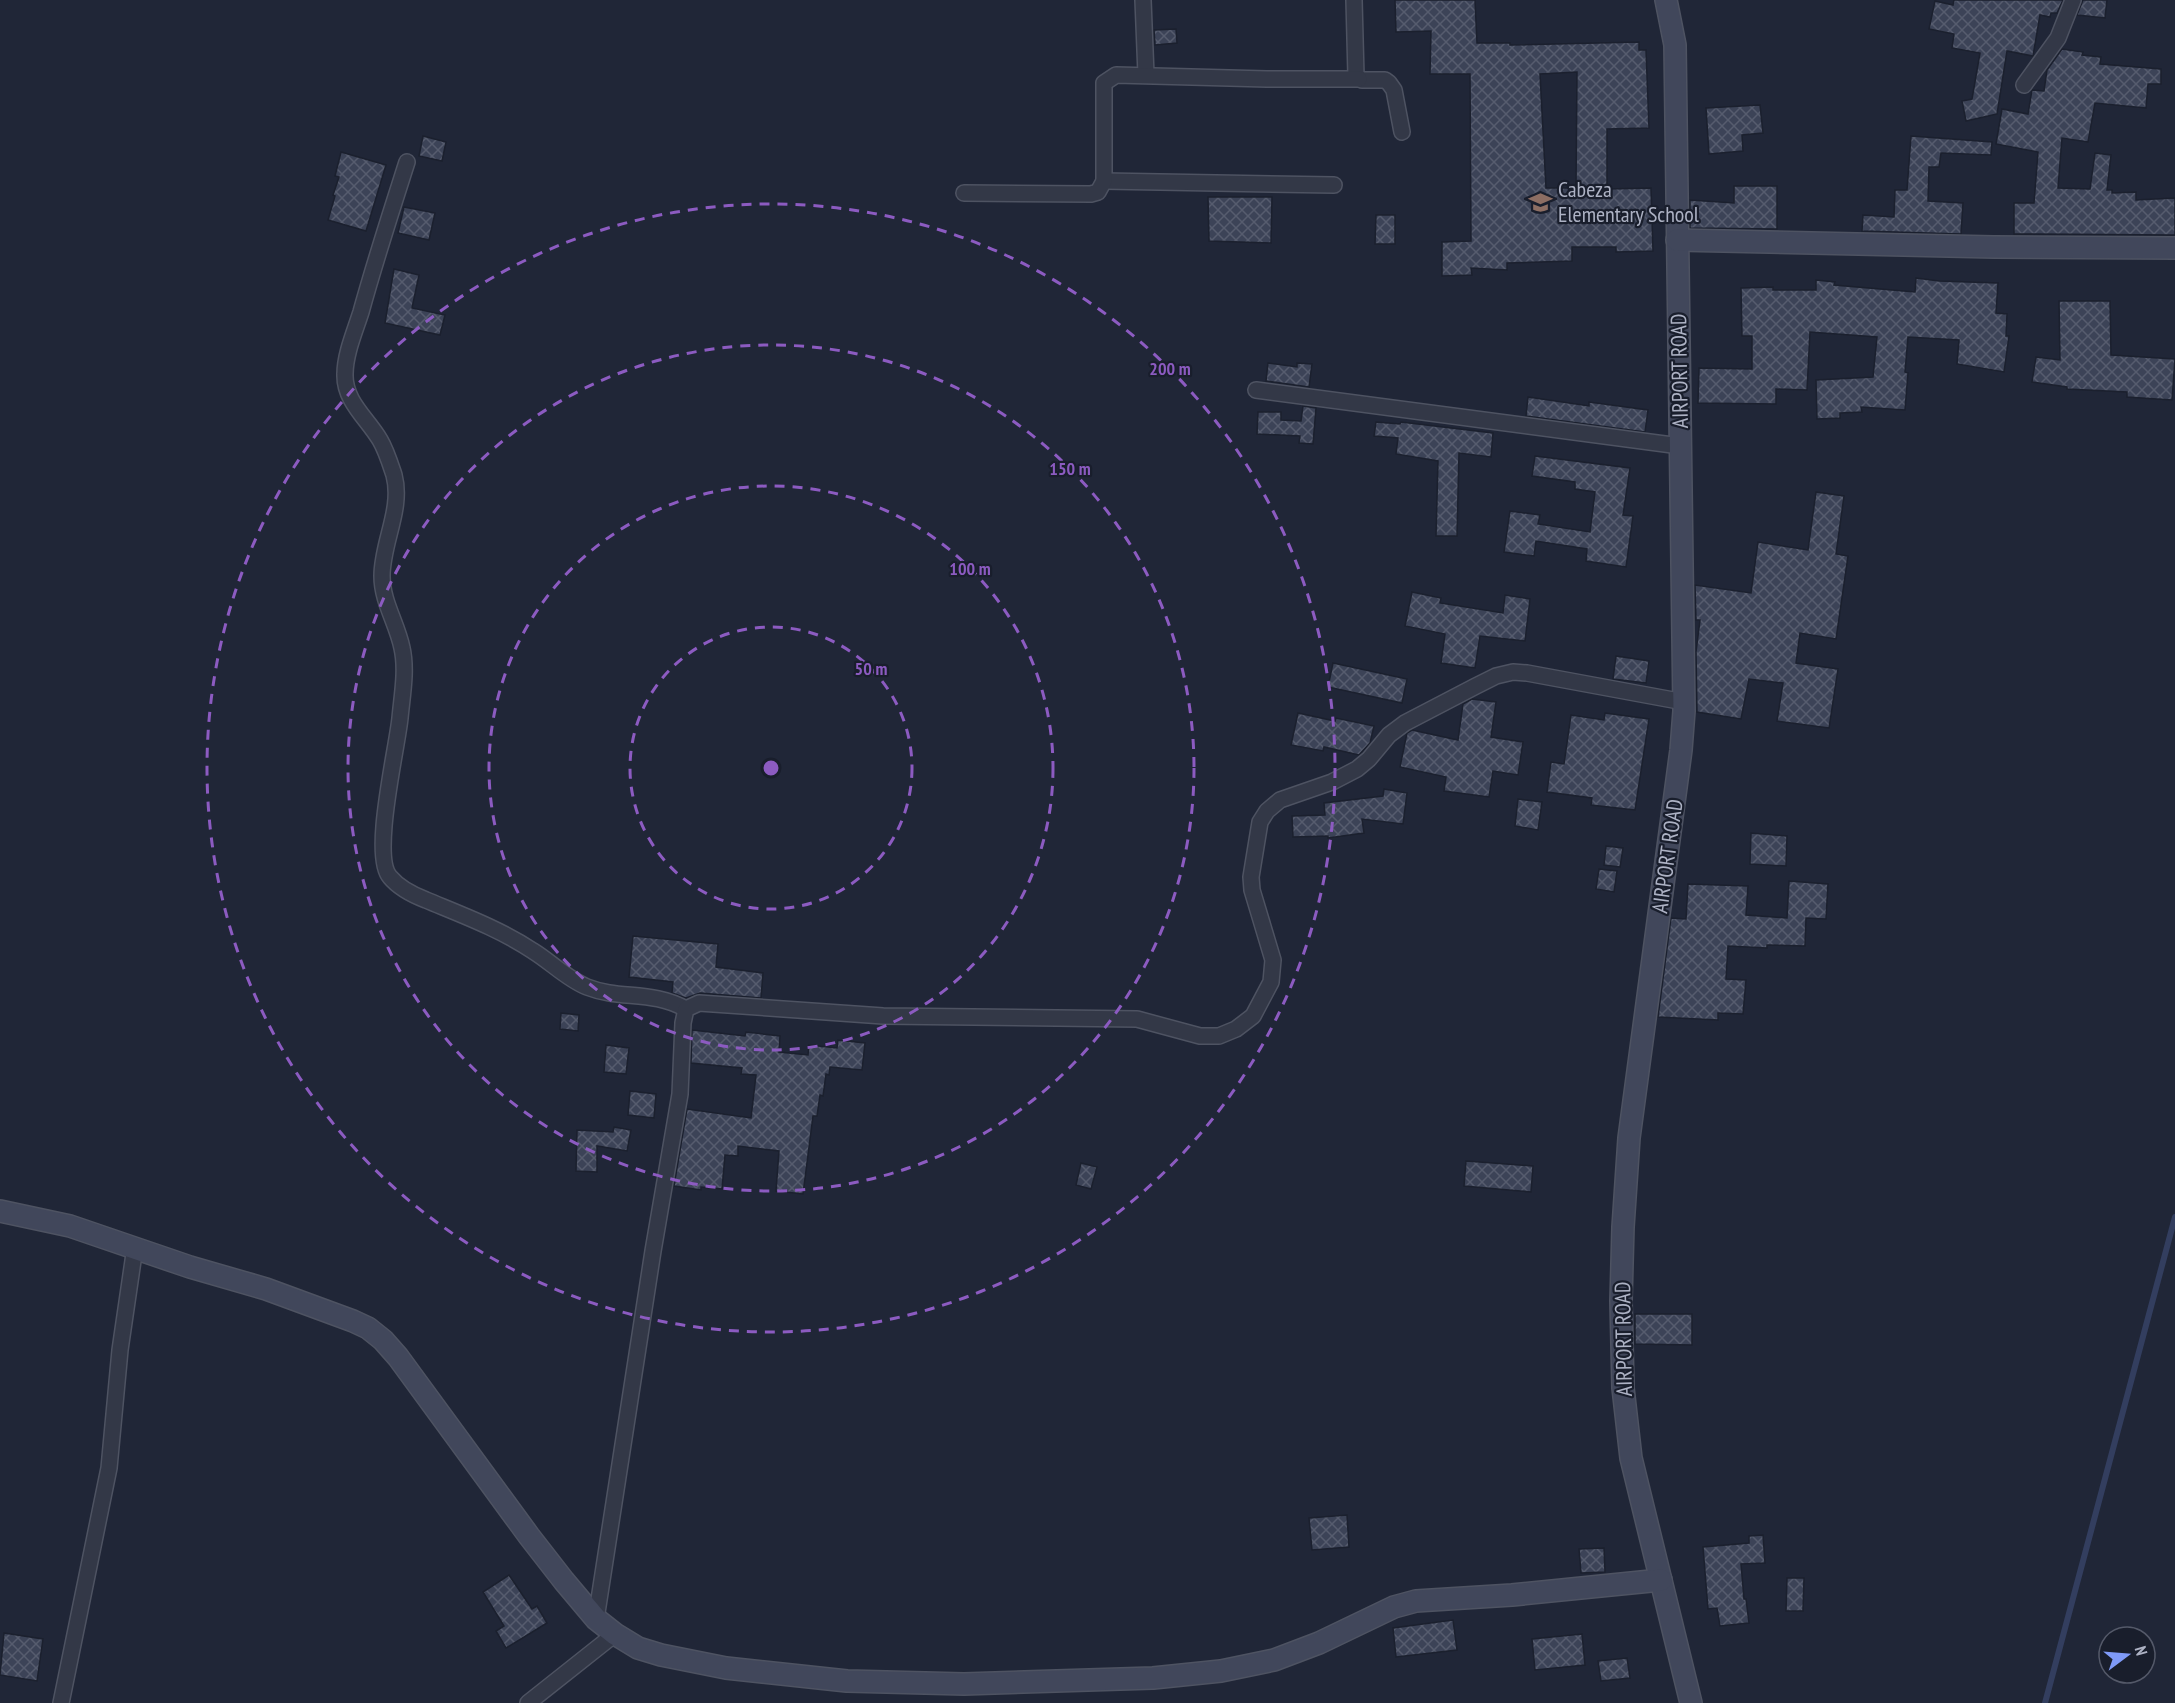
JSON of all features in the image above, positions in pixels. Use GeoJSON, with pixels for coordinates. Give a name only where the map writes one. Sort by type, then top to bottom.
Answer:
{"type":"FeatureCollection","features":[{"type":"Feature","properties":{"kind":"street"},"geometry":{"type":"LineString","coordinates":[[1143,0],[1146,75]]}},
{"type":"Feature","properties":{"kind":"street"},"geometry":{"type":"LineString","coordinates":[[1354,0],[1355,69],[1359,79]]}},
{"type":"Feature","properties":{"kind":"street","name":"AIRPORT ROAD"},"geometry":{"type":"LineString","coordinates":[[1666,0],[1675,45],[1684,702],[1681,750],[1629,1138],[1621,1301],[1623,1388],[1631,1458],[1691,1703]]}},
{"type":"Feature","properties":{"kind":"street"},"geometry":{"type":"LineString","coordinates":[[2024,85],[2058,38],[2073,0]]}},
{"type":"Feature","properties":{"kind":"street"},"geometry":{"type":"LineString","coordinates":[[964,193],[1091,194],[1098,192],[1104,181],[1104,83],[1116,75],[1385,80],[1394,90],[1402,132]]}},
{"type":"Feature","properties":{"kind":"street"},"geometry":{"type":"LineString","coordinates":[[406,162],[367,290],[344,376],[348,394],[383,448],[396,488],[381,574],[384,600],[402,646],[404,659],[399,721],[384,826],[384,868],[388,876],[416,897],[479,921],[534,951],[586,987],[671,1000],[686,1009]]}},
{"type":"Feature","properties":{"kind":"street"},"geometry":{"type":"LineString","coordinates":[[1104,181],[1334,185]]}},
{"type":"Feature","properties":{"kind":"street"},"geometry":{"type":"LineString","coordinates":[[1677,240],[1982,247],[2175,248]]}},
{"type":"Feature","properties":{"kind":"street"},"geometry":{"type":"LineString","coordinates":[[1256,390],[1680,446]]}},
{"type":"Feature","properties":{"kind":"street"},"geometry":{"type":"LineString","coordinates":[[686,1009],[699,1003],[883,1016],[1137,1019],[1200,1036],[1219,1036],[1236,1029],[1253,1016],[1271,982],[1273,960],[1252,890],[1251,878],[1260,822],[1274,804],[1332,782],[1357,769],[1369,759],[1389,735],[1405,723],[1504,674],[1527,673],[1684,702]]}},
{"type":"Feature","properties":{"kind":"street"},"geometry":{"type":"LineString","coordinates":[[596,1619],[653,1251],[680,1094],[683,1023],[686,1009]]}},
{"type":"Feature","properties":{"kind":"street"},"geometry":{"type":"LineString","coordinates":[[0,1211],[70,1226],[190,1267],[266,1289],[368,1328],[399,1357],[543,1554],[596,1619],[615,1635],[638,1648],[672,1657],[726,1668],[847,1681],[964,1684],[1153,1678],[1221,1671],[1274,1660],[1394,1608],[1416,1601],[1512,1595],[1661,1580]]}},
{"type":"Feature","properties":{"kind":"street"},"geometry":{"type":"LineString","coordinates":[[61,1703],[109,1468],[120,1350],[135,1247]]}},
{"type":"Feature","properties":{"kind":"street"},"geometry":{"type":"LineString","coordinates":[[528,1703],[615,1635]]}},
{"type":"Feature","properties":{"kind":"building"},"geometry":{"type":"Polygon","coordinates":[[[1395,0],[1475,0],[1477,43],[1510,43],[1510,45],[1639,42],[1639,50],[1646,50],[1649,128],[1607,129],[1607,189],[1651,188],[1653,251],[1616,252],[1616,247],[1572,247],[1572,261],[1507,263],[1507,270],[1471,268],[1472,275],[1442,276],[1442,242],[1471,241],[1470,74],[1430,74],[1431,31],[1396,32],[1395,0]],[[1577,72],[1540,74],[1546,188],[1576,188],[1577,72]]]}},
{"type":"Feature","properties":{"kind":"building"},"geometry":{"type":"Polygon","coordinates":[[[1954,0],[2063,0],[2057,13],[2051,13],[2050,17],[2040,15],[2033,56],[2007,51],[1997,114],[1966,121],[1962,101],[1972,99],[1980,53],[1952,48],[1954,34],[1929,29],[1935,1],[1953,5],[1954,0]]]}},
{"type":"Feature","properties":{"kind":"building"},"geometry":{"type":"Polygon","coordinates":[[[2083,0],[2107,0],[2105,18],[2077,15],[2083,0]]]}},
{"type":"Feature","properties":{"kind":"building"},"geometry":{"type":"Polygon","coordinates":[[[1176,29],[1177,43],[1155,45],[1154,30],[1176,29]]]}},
{"type":"Feature","properties":{"kind":"building"},"geometry":{"type":"Polygon","coordinates":[[[2062,49],[2083,52],[2082,55],[2101,57],[2100,64],[2161,69],[2161,84],[2148,84],[2146,108],[2095,103],[2088,142],[2062,138],[2058,188],[2090,189],[2095,153],[2111,155],[2107,190],[2112,190],[2112,193],[2136,192],[2136,200],[2175,198],[2175,235],[2014,234],[2014,203],[2034,203],[2038,152],[1996,144],[2002,109],[2028,114],[2032,90],[2044,91],[2047,70],[2062,49]]]}},
{"type":"Feature","properties":{"kind":"building"},"geometry":{"type":"Polygon","coordinates":[[[1760,105],[1763,133],[1742,135],[1743,151],[1709,154],[1706,108],[1760,105]]]}},
{"type":"Feature","properties":{"kind":"building"},"geometry":{"type":"Polygon","coordinates":[[[423,136],[446,142],[442,161],[419,156],[423,136]]]}},
{"type":"Feature","properties":{"kind":"building"},"geometry":{"type":"Polygon","coordinates":[[[1911,136],[1992,142],[1991,155],[1941,153],[1939,167],[1929,167],[1928,201],[1963,203],[1961,234],[1862,231],[1863,215],[1894,217],[1895,190],[1907,190],[1911,136]]]}},
{"type":"Feature","properties":{"kind":"building"},"geometry":{"type":"Polygon","coordinates":[[[341,152],[386,165],[366,231],[328,220],[339,177],[335,176],[341,152]]]}},
{"type":"Feature","properties":{"kind":"building"},"geometry":{"type":"Polygon","coordinates":[[[1734,186],[1777,186],[1777,229],[1690,228],[1690,200],[1734,203],[1734,186]]]}},
{"type":"Feature","properties":{"kind":"building"},"geometry":{"type":"Polygon","coordinates":[[[1208,197],[1272,197],[1271,243],[1209,241],[1208,197]]]}},
{"type":"Feature","properties":{"kind":"building"},"geometry":{"type":"Polygon","coordinates":[[[404,207],[435,213],[429,240],[398,233],[404,207]]]}},
{"type":"Feature","properties":{"kind":"building"},"geometry":{"type":"Polygon","coordinates":[[[1376,215],[1395,215],[1395,244],[1375,244],[1376,215]]]}},
{"type":"Feature","properties":{"kind":"building"},"geometry":{"type":"Polygon","coordinates":[[[394,269],[419,275],[412,308],[445,315],[440,335],[385,323],[394,269]]]}},
{"type":"Feature","properties":{"kind":"building"},"geometry":{"type":"Polygon","coordinates":[[[1916,278],[1998,283],[1996,313],[2007,314],[2006,336],[2009,336],[2004,372],[1957,364],[1959,340],[1908,337],[1905,410],[1861,407],[1862,412],[1840,413],[1840,418],[1817,419],[1816,380],[1873,377],[1877,337],[1810,332],[1807,390],[1776,389],[1776,404],[1698,403],[1699,368],[1752,369],[1752,336],[1742,336],[1741,288],[1773,287],[1773,290],[1816,290],[1816,280],[1835,282],[1834,285],[1915,292],[1916,278]]]}},
{"type":"Feature","properties":{"kind":"building"},"geometry":{"type":"Polygon","coordinates":[[[2059,301],[2110,301],[2111,355],[2175,359],[2172,400],[2127,397],[2127,392],[2067,389],[2067,387],[2032,382],[2036,357],[2060,360],[2059,301]]]}},
{"type":"Feature","properties":{"kind":"building"},"geometry":{"type":"Polygon","coordinates":[[[1268,363],[1297,367],[1297,363],[1312,364],[1309,387],[1266,381],[1268,363]]]}},
{"type":"Feature","properties":{"kind":"building"},"geometry":{"type":"Polygon","coordinates":[[[1528,397],[1589,406],[1589,402],[1648,410],[1645,432],[1526,416],[1528,397]]]}},
{"type":"Feature","properties":{"kind":"building"},"geometry":{"type":"Polygon","coordinates":[[[1303,406],[1316,408],[1313,444],[1299,443],[1300,436],[1257,434],[1258,412],[1281,412],[1281,420],[1301,421],[1303,406]]]}},
{"type":"Feature","properties":{"kind":"building"},"geometry":{"type":"Polygon","coordinates":[[[1376,422],[1400,424],[1401,422],[1493,433],[1491,457],[1459,453],[1457,536],[1436,536],[1438,461],[1396,454],[1398,438],[1374,436],[1376,422]]]}},
{"type":"Feature","properties":{"kind":"building"},"geometry":{"type":"Polygon","coordinates":[[[1535,456],[1630,468],[1623,515],[1633,516],[1626,567],[1586,561],[1587,549],[1536,541],[1534,556],[1504,552],[1510,511],[1540,515],[1538,524],[1590,532],[1595,492],[1575,489],[1575,482],[1532,476],[1535,456]]]}},
{"type":"Feature","properties":{"kind":"building"},"geometry":{"type":"Polygon","coordinates":[[[1816,492],[1844,496],[1836,554],[1848,556],[1836,639],[1800,633],[1796,663],[1838,669],[1829,728],[1777,721],[1783,683],[1749,679],[1741,719],[1697,712],[1696,652],[1700,620],[1696,620],[1695,585],[1751,593],[1758,542],[1808,550],[1816,492]]]}},
{"type":"Feature","properties":{"kind":"building"},"geometry":{"type":"Polygon","coordinates":[[[1412,592],[1441,598],[1440,603],[1503,613],[1505,595],[1530,599],[1525,641],[1480,636],[1475,668],[1441,663],[1445,634],[1405,626],[1412,592]]]}},
{"type":"Feature","properties":{"kind":"building"},"geometry":{"type":"Polygon","coordinates":[[[1616,656],[1649,661],[1646,683],[1613,679],[1616,656]]]}},
{"type":"Feature","properties":{"kind":"building"},"geometry":{"type":"Polygon","coordinates":[[[1333,663],[1407,679],[1402,703],[1328,687],[1333,663]]]}},
{"type":"Feature","properties":{"kind":"building"},"geometry":{"type":"Polygon","coordinates":[[[1472,699],[1496,702],[1491,737],[1523,742],[1518,775],[1493,771],[1489,797],[1444,791],[1446,777],[1400,767],[1407,733],[1412,730],[1458,740],[1463,704],[1472,699]]]}},
{"type":"Feature","properties":{"kind":"building"},"geometry":{"type":"Polygon","coordinates":[[[1298,713],[1374,726],[1370,743],[1359,755],[1324,747],[1323,751],[1291,745],[1298,713]]]}},
{"type":"Feature","properties":{"kind":"building"},"geometry":{"type":"Polygon","coordinates":[[[1605,713],[1649,719],[1635,810],[1591,805],[1592,798],[1547,792],[1551,762],[1564,764],[1571,715],[1604,720],[1605,713]]]}},
{"type":"Feature","properties":{"kind":"building"},"geometry":{"type":"Polygon","coordinates":[[[1384,789],[1407,793],[1403,824],[1362,819],[1364,833],[1328,838],[1328,836],[1293,837],[1292,816],[1325,815],[1324,803],[1383,796],[1384,789]]]}},
{"type":"Feature","properties":{"kind":"building"},"geometry":{"type":"Polygon","coordinates":[[[1518,799],[1542,802],[1538,830],[1515,826],[1518,799]]]}},
{"type":"Feature","properties":{"kind":"building"},"geometry":{"type":"Polygon","coordinates":[[[1751,833],[1787,836],[1786,866],[1750,864],[1751,833]]]}},
{"type":"Feature","properties":{"kind":"building"},"geometry":{"type":"Polygon","coordinates":[[[1606,846],[1623,848],[1620,867],[1604,865],[1606,846]]]}},
{"type":"Feature","properties":{"kind":"building"},"geometry":{"type":"Polygon","coordinates":[[[1599,869],[1617,871],[1614,892],[1596,889],[1599,869]]]}},
{"type":"Feature","properties":{"kind":"building"},"geometry":{"type":"Polygon","coordinates":[[[1789,881],[1828,884],[1826,919],[1806,918],[1805,946],[1767,945],[1767,948],[1728,946],[1726,979],[1746,980],[1743,1014],[1718,1013],[1718,1020],[1658,1017],[1671,918],[1686,919],[1688,884],[1748,886],[1746,915],[1787,918],[1789,881]]]}},
{"type":"Feature","properties":{"kind":"building"},"geometry":{"type":"Polygon","coordinates":[[[633,936],[718,944],[716,967],[763,973],[761,998],[700,993],[686,998],[672,993],[673,982],[629,977],[633,936]]]}},
{"type":"Feature","properties":{"kind":"building"},"geometry":{"type":"Polygon","coordinates":[[[561,1013],[579,1015],[578,1031],[560,1029],[561,1013]]]}},
{"type":"Feature","properties":{"kind":"building"},"geometry":{"type":"Polygon","coordinates":[[[692,1030],[745,1036],[746,1032],[780,1036],[779,1052],[808,1055],[809,1045],[837,1048],[838,1040],[865,1043],[862,1070],[830,1067],[829,1075],[826,1074],[817,1116],[813,1116],[803,1194],[776,1191],[779,1151],[738,1146],[738,1156],[725,1155],[722,1189],[701,1187],[701,1190],[674,1186],[687,1109],[751,1118],[756,1075],[741,1074],[742,1068],[691,1063],[692,1030]]]}},
{"type":"Feature","properties":{"kind":"building"},"geometry":{"type":"Polygon","coordinates":[[[606,1045],[629,1048],[626,1074],[604,1072],[606,1045]]]}},
{"type":"Feature","properties":{"kind":"building"},"geometry":{"type":"Polygon","coordinates":[[[630,1091],[656,1094],[654,1118],[628,1115],[630,1091]]]}},
{"type":"Feature","properties":{"kind":"building"},"geometry":{"type":"Polygon","coordinates":[[[614,1127],[631,1130],[627,1151],[597,1146],[597,1172],[576,1171],[577,1130],[613,1132],[614,1127]]]}},
{"type":"Feature","properties":{"kind":"building"},"geometry":{"type":"Polygon","coordinates":[[[1466,1161],[1533,1166],[1531,1192],[1464,1186],[1466,1161]]]}},
{"type":"Feature","properties":{"kind":"building"},"geometry":{"type":"Polygon","coordinates":[[[1081,1163],[1097,1167],[1091,1189],[1076,1185],[1081,1163]]]}},
{"type":"Feature","properties":{"kind":"building"},"geometry":{"type":"Polygon","coordinates":[[[1635,1314],[1692,1314],[1692,1345],[1635,1344],[1635,1314]]]}},
{"type":"Feature","properties":{"kind":"building"},"geometry":{"type":"Polygon","coordinates":[[[1347,1515],[1349,1547],[1312,1550],[1309,1518],[1347,1515]]]}},
{"type":"Feature","properties":{"kind":"building"},"geometry":{"type":"Polygon","coordinates":[[[1763,1535],[1765,1563],[1741,1564],[1749,1623],[1720,1626],[1717,1608],[1708,1609],[1703,1547],[1749,1543],[1749,1536],[1763,1535]]]}},
{"type":"Feature","properties":{"kind":"building"},"geometry":{"type":"Polygon","coordinates":[[[1604,1548],[1605,1572],[1581,1573],[1579,1549],[1604,1548]]]}},
{"type":"Feature","properties":{"kind":"building"},"geometry":{"type":"Polygon","coordinates":[[[509,1575],[532,1609],[537,1606],[547,1623],[506,1648],[496,1631],[504,1626],[483,1592],[509,1575]]]}},
{"type":"Feature","properties":{"kind":"building"},"geometry":{"type":"Polygon","coordinates":[[[1787,1578],[1804,1578],[1803,1611],[1786,1611],[1787,1578]]]}},
{"type":"Feature","properties":{"kind":"building"},"geometry":{"type":"Polygon","coordinates":[[[1453,1620],[1457,1650],[1396,1657],[1393,1628],[1453,1620]]]}},
{"type":"Feature","properties":{"kind":"building"},"geometry":{"type":"Polygon","coordinates":[[[4,1633],[43,1639],[37,1681],[0,1675],[4,1633]]]}},
{"type":"Feature","properties":{"kind":"building"},"geometry":{"type":"Polygon","coordinates":[[[1582,1634],[1585,1665],[1535,1670],[1532,1639],[1582,1634]]]}},
{"type":"Feature","properties":{"kind":"building"},"geometry":{"type":"Polygon","coordinates":[[[1627,1658],[1630,1678],[1601,1681],[1598,1661],[1627,1658]]]}},
{"type":"Feature","properties":{"kind":"waterway"},"geometry":{"type":"LineString","coordinates":[[2045,1703],[2175,1217]]}},
{"type":"Feature","properties":{"kind":"place","name":"Cabeza Elementary School"},"geometry":{"type":"Point","coordinates":[1540,202]}}]}
